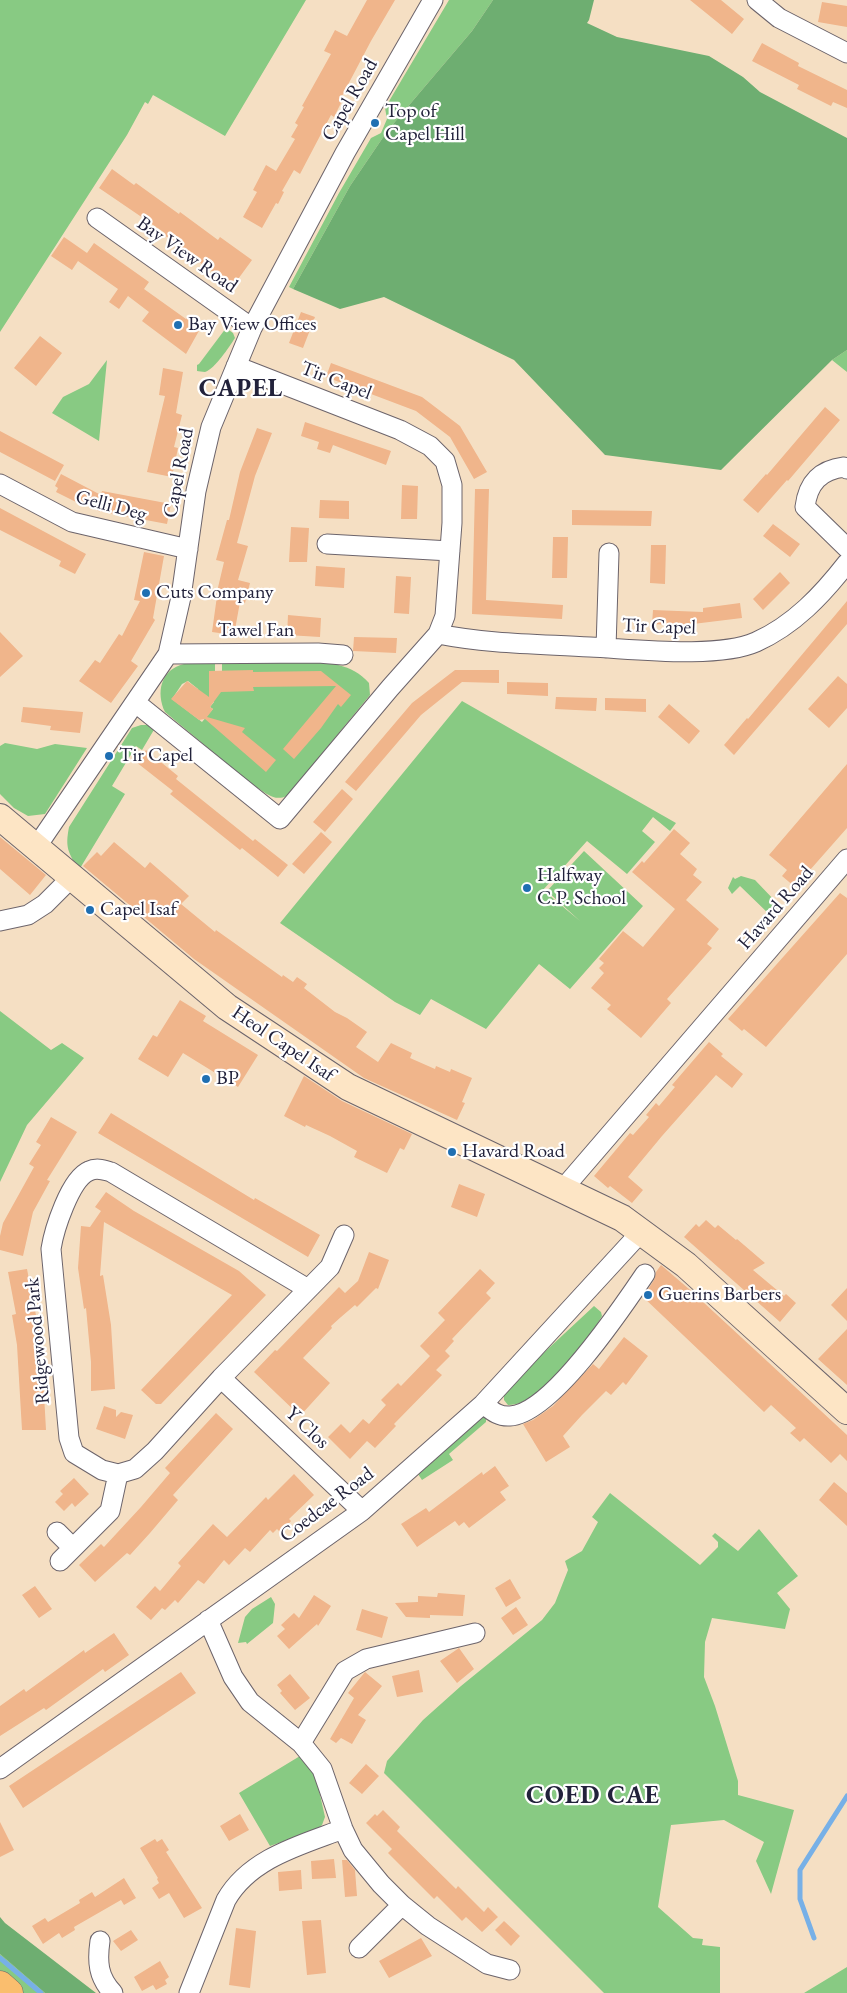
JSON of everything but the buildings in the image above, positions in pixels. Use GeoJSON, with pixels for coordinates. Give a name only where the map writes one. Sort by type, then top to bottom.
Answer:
{"type":"FeatureCollection","features":[{"type":"Feature","properties":{"kind":"main road"},"geometry":{"type":"LineString","coordinates":[[0,1984],[9,1993]]}},
{"type":"Feature","properties":{"kind":"street","name":"Capel Road"},"geometry":{"type":"LineString","coordinates":[[37,846],[168,654],[181,597],[196,491],[211,426],[252,328],[345,153],[433,0]]}},
{"type":"Feature","properties":{"kind":"street"},"geometry":{"type":"LineString","coordinates":[[757,0],[780,18],[847,53]]}},
{"type":"Feature","properties":{"kind":"street","name":"Bay View Road"},"geometry":{"type":"LineString","coordinates":[[96,218],[252,328]]}},
{"type":"Feature","properties":{"kind":"street","name":"Tir Capel"},"geometry":{"type":"LineString","coordinates":[[136,702],[280,819],[438,634],[446,616],[452,485],[445,461],[430,446],[400,430],[236,366]]}},
{"type":"Feature","properties":{"kind":"street"},"geometry":{"type":"LineString","coordinates":[[847,470],[844,467],[829,469],[816,479],[807,495],[805,507],[847,548]]}},
{"type":"Feature","properties":{"kind":"street","name":"Gelli Deg"},"geometry":{"type":"LineString","coordinates":[[0,484],[72,522],[188,549]]}},
{"type":"Feature","properties":{"kind":"street"},"geometry":{"type":"LineString","coordinates":[[328,544],[450,551]]}},
{"type":"Feature","properties":{"kind":"street"},"geometry":{"type":"LineString","coordinates":[[606,648],[609,554]]}},
{"type":"Feature","properties":{"kind":"street","name":"Tir Capel"},"geometry":{"type":"LineString","coordinates":[[438,634],[465,640],[606,648],[691,651],[729,649],[755,642],[786,626],[809,607],[847,563]]}},
{"type":"Feature","properties":{"kind":"street","name":"Tawel Fan"},"geometry":{"type":"LineString","coordinates":[[168,654],[318,653],[344,655]]}},
{"type":"Feature","properties":{"kind":"street","name":"Heol Capel Isaf"},"geometry":{"type":"LineString","coordinates":[[0,817],[37,846],[227,1007],[348,1088],[622,1218],[642,1231],[686,1264],[847,1411]]}},
{"type":"Feature","properties":{"kind":"street","name":"Havard Road"},"geometry":{"type":"LineString","coordinates":[[562,1190],[847,859]]}},
{"type":"Feature","properties":{"kind":"street"},"geometry":{"type":"LineString","coordinates":[[0,922],[28,916],[45,904],[72,877]]}},
{"type":"Feature","properties":{"kind":"street","name":"Ridgewood Park"},"geometry":{"type":"LineString","coordinates":[[118,1474],[102,1470],[74,1454],[69,1438],[51,1249],[59,1214],[79,1179],[88,1171],[99,1168],[111,1172],[308,1289]]}},
{"type":"Feature","properties":{"kind":"street","name":"Coedcae Road"},"geometry":{"type":"LineString","coordinates":[[0,1769],[362,1511],[483,1404],[642,1231]]}},
{"type":"Feature","properties":{"kind":"street"},"geometry":{"type":"LineString","coordinates":[[57,1532],[67,1555],[110,1511],[118,1474],[135,1469],[155,1451],[221,1378],[330,1267],[344,1236]]}},
{"type":"Feature","properties":{"kind":"street"},"geometry":{"type":"LineString","coordinates":[[483,1404],[496,1414],[509,1417],[527,1412],[560,1384],[598,1340],[609,1314],[645,1274]]}},
{"type":"Feature","properties":{"kind":"street","name":"Y Clos"},"geometry":{"type":"LineString","coordinates":[[221,1378],[362,1511]]}},
{"type":"Feature","properties":{"kind":"street"},"geometry":{"type":"LineString","coordinates":[[208,1620],[233,1678],[250,1702],[301,1743],[322,1769],[343,1830],[353,1850],[402,1905],[428,1926],[487,1964],[510,1970]]}},
{"type":"Feature","properties":{"kind":"street"},"geometry":{"type":"LineString","coordinates":[[301,1743],[345,1671],[366,1659],[475,1633]]}},
{"type":"Feature","properties":{"kind":"street"},"geometry":{"type":"LineString","coordinates":[[189,1993],[226,1900],[233,1888],[262,1862],[343,1830]]}},
{"type":"Feature","properties":{"kind":"street"},"geometry":{"type":"LineString","coordinates":[[359,1948],[402,1905]]}},
{"type":"Feature","properties":{"kind":"street"},"geometry":{"type":"LineString","coordinates":[[100,1941],[89,1960],[113,1993]]}},
{"type":"Feature","properties":{"kind":"green space"},"geometry":{"type":"Polygon","coordinates":[[[0,0],[306,0],[225,136],[153,95],[148,104],[145,102],[127,135],[0,332],[0,0]]]}},
{"type":"Feature","properties":{"kind":"green space"},"geometry":{"type":"Polygon","coordinates":[[[449,0],[493,0],[472,31],[388,130],[350,186],[293,289],[289,287],[339,193],[371,138],[381,133],[387,119],[385,108],[449,0]]]}},
{"type":"Feature","properties":{"kind":"green space"},"geometry":{"type":"Polygon","coordinates":[[[493,0],[594,0],[587,23],[617,37],[709,56],[743,77],[760,92],[847,138],[847,350],[832,360],[721,470],[605,455],[514,360],[384,297],[340,309],[293,289],[350,186],[388,130],[472,31],[493,0]]]}},
{"type":"Feature","properties":{"kind":"green space"},"geometry":{"type":"Polygon","coordinates":[[[226,328],[233,333],[235,338],[229,347],[209,370],[205,372],[197,371],[197,365],[226,328]]]}},
{"type":"Feature","properties":{"kind":"green space"},"geometry":{"type":"Polygon","coordinates":[[[847,350],[847,372],[832,360],[847,350]]]}},
{"type":"Feature","properties":{"kind":"green space"},"geometry":{"type":"Polygon","coordinates":[[[107,360],[99,441],[52,413],[63,397],[89,384],[107,360]]]}},
{"type":"Feature","properties":{"kind":"green space"},"geometry":{"type":"Polygon","coordinates":[[[304,661],[339,665],[362,676],[369,683],[370,695],[287,796],[275,798],[257,789],[165,712],[162,705],[162,683],[170,671],[188,663],[215,664],[215,671],[209,671],[209,684],[222,671],[222,664],[304,661]],[[188,681],[182,684],[172,699],[202,722],[213,709],[210,707],[214,702],[204,694],[194,694],[198,689],[188,681]]]}},
{"type":"Feature","properties":{"kind":"green space","name":"Halfway C.P. School"},"geometry":{"type":"Polygon","coordinates":[[[462,701],[676,823],[670,831],[653,817],[642,831],[655,842],[627,874],[587,841],[543,890],[580,921],[547,891],[584,851],[643,906],[570,989],[539,964],[486,1029],[431,999],[420,1015],[395,1002],[280,923],[462,701]]]}},
{"type":"Feature","properties":{"kind":"green space"},"geometry":{"type":"Polygon","coordinates":[[[150,725],[155,728],[142,750],[136,746],[112,786],[125,794],[79,870],[68,850],[69,827],[132,728],[150,725]]]}},
{"type":"Feature","properties":{"kind":"green space"},"geometry":{"type":"Polygon","coordinates":[[[5,743],[37,749],[55,744],[87,748],[45,814],[28,816],[14,808],[0,794],[0,746],[5,743]]]}},
{"type":"Feature","properties":{"kind":"green space"},"geometry":{"type":"Polygon","coordinates":[[[741,876],[755,880],[777,903],[776,912],[771,916],[740,886],[732,894],[728,888],[733,877],[735,879],[741,876]]]}},
{"type":"Feature","properties":{"kind":"green space"},"geometry":{"type":"Polygon","coordinates":[[[0,1011],[51,1050],[62,1043],[84,1058],[27,1125],[0,1182],[0,1011]]]}},
{"type":"Feature","properties":{"kind":"green space"},"geometry":{"type":"Polygon","coordinates":[[[594,1306],[601,1312],[602,1316],[561,1371],[534,1395],[521,1403],[508,1405],[504,1400],[507,1387],[594,1306]]]}},
{"type":"Feature","properties":{"kind":"green space"},"geometry":{"type":"Polygon","coordinates":[[[481,1415],[486,1416],[486,1422],[449,1454],[453,1460],[422,1480],[418,1474],[481,1415]]]}},
{"type":"Feature","properties":{"kind":"green space"},"geometry":{"type":"Polygon","coordinates":[[[610,1493],[700,1565],[718,1547],[718,1542],[712,1536],[715,1533],[738,1551],[759,1529],[798,1576],[777,1593],[790,1609],[785,1629],[712,1618],[705,1642],[704,1677],[738,1781],[738,1795],[794,1810],[771,1894],[756,1861],[764,1842],[724,1820],[671,1825],[658,1907],[693,1938],[703,1939],[702,1945],[720,1947],[720,1993],[604,1993],[384,1773],[387,1761],[423,1720],[461,1686],[542,1620],[555,1603],[568,1570],[565,1561],[582,1551],[598,1522],[592,1517],[610,1493]]]}},
{"type":"Feature","properties":{"kind":"green space"},"geometry":{"type":"Polygon","coordinates":[[[271,1597],[275,1604],[273,1623],[247,1644],[246,1642],[238,1643],[245,1617],[252,1609],[271,1597]]]}},
{"type":"Feature","properties":{"kind":"green space"},"geometry":{"type":"Polygon","coordinates":[[[300,1756],[316,1777],[325,1817],[322,1825],[316,1830],[270,1846],[239,1793],[300,1756]]]}},
{"type":"Feature","properties":{"kind":"green space"},"geometry":{"type":"Polygon","coordinates":[[[0,1917],[5,1923],[96,1993],[45,1993],[0,1954],[0,1917]]]}},
{"type":"Feature","properties":{"kind":"green space"},"geometry":{"type":"Polygon","coordinates":[[[0,1954],[45,1993],[23,1993],[0,1971],[0,1954]]]}},
{"type":"Feature","properties":{"kind":"green space"},"geometry":{"type":"Polygon","coordinates":[[[847,1967],[847,1993],[804,1993],[847,1967]]]}},
{"type":"Feature","properties":{"kind":"waterway"},"geometry":{"type":"LineString","coordinates":[[814,1938],[800,1899],[800,1870],[847,1796]]}},
{"type":"Feature","properties":{"kind":"waterway"},"geometry":{"type":"LineString","coordinates":[[0,1958],[41,1993]]}},
{"type":"Feature","properties":{"kind":"place","name":"Top of Capel Hill"},"geometry":{"type":"Point","coordinates":[375,123]}},
{"type":"Feature","properties":{"kind":"place","name":"Bay View Offices"},"geometry":{"type":"Point","coordinates":[178,325]}},
{"type":"Feature","properties":{"kind":"place","name":"Cuts Company"},"geometry":{"type":"Point","coordinates":[146,593]}},
{"type":"Feature","properties":{"kind":"place","name":"Tir Capel"},"geometry":{"type":"Point","coordinates":[109,756]}},
{"type":"Feature","properties":{"kind":"place","name":"Halfway C.P. School"},"geometry":{"type":"Point","coordinates":[527,888]}},
{"type":"Feature","properties":{"kind":"place","name":"Capel Isaf"},"geometry":{"type":"Point","coordinates":[90,910]}},
{"type":"Feature","properties":{"kind":"place","name":"BP"},"geometry":{"type":"Point","coordinates":[206,1079]}},
{"type":"Feature","properties":{"kind":"place","name":"Havard Road"},"geometry":{"type":"Point","coordinates":[452,1152]}},
{"type":"Feature","properties":{"kind":"place","name":"Guerins Barbers"},"geometry":{"type":"Point","coordinates":[648,1295]}},
{"type":"Feature","properties":{"kind":"district","name":"CAPEL"},"geometry":{"type":"Point","coordinates":[241,389]}},
{"type":"Feature","properties":{"kind":"district","name":"COED CAE"},"geometry":{"type":"Point","coordinates":[593,1796]}}]}
